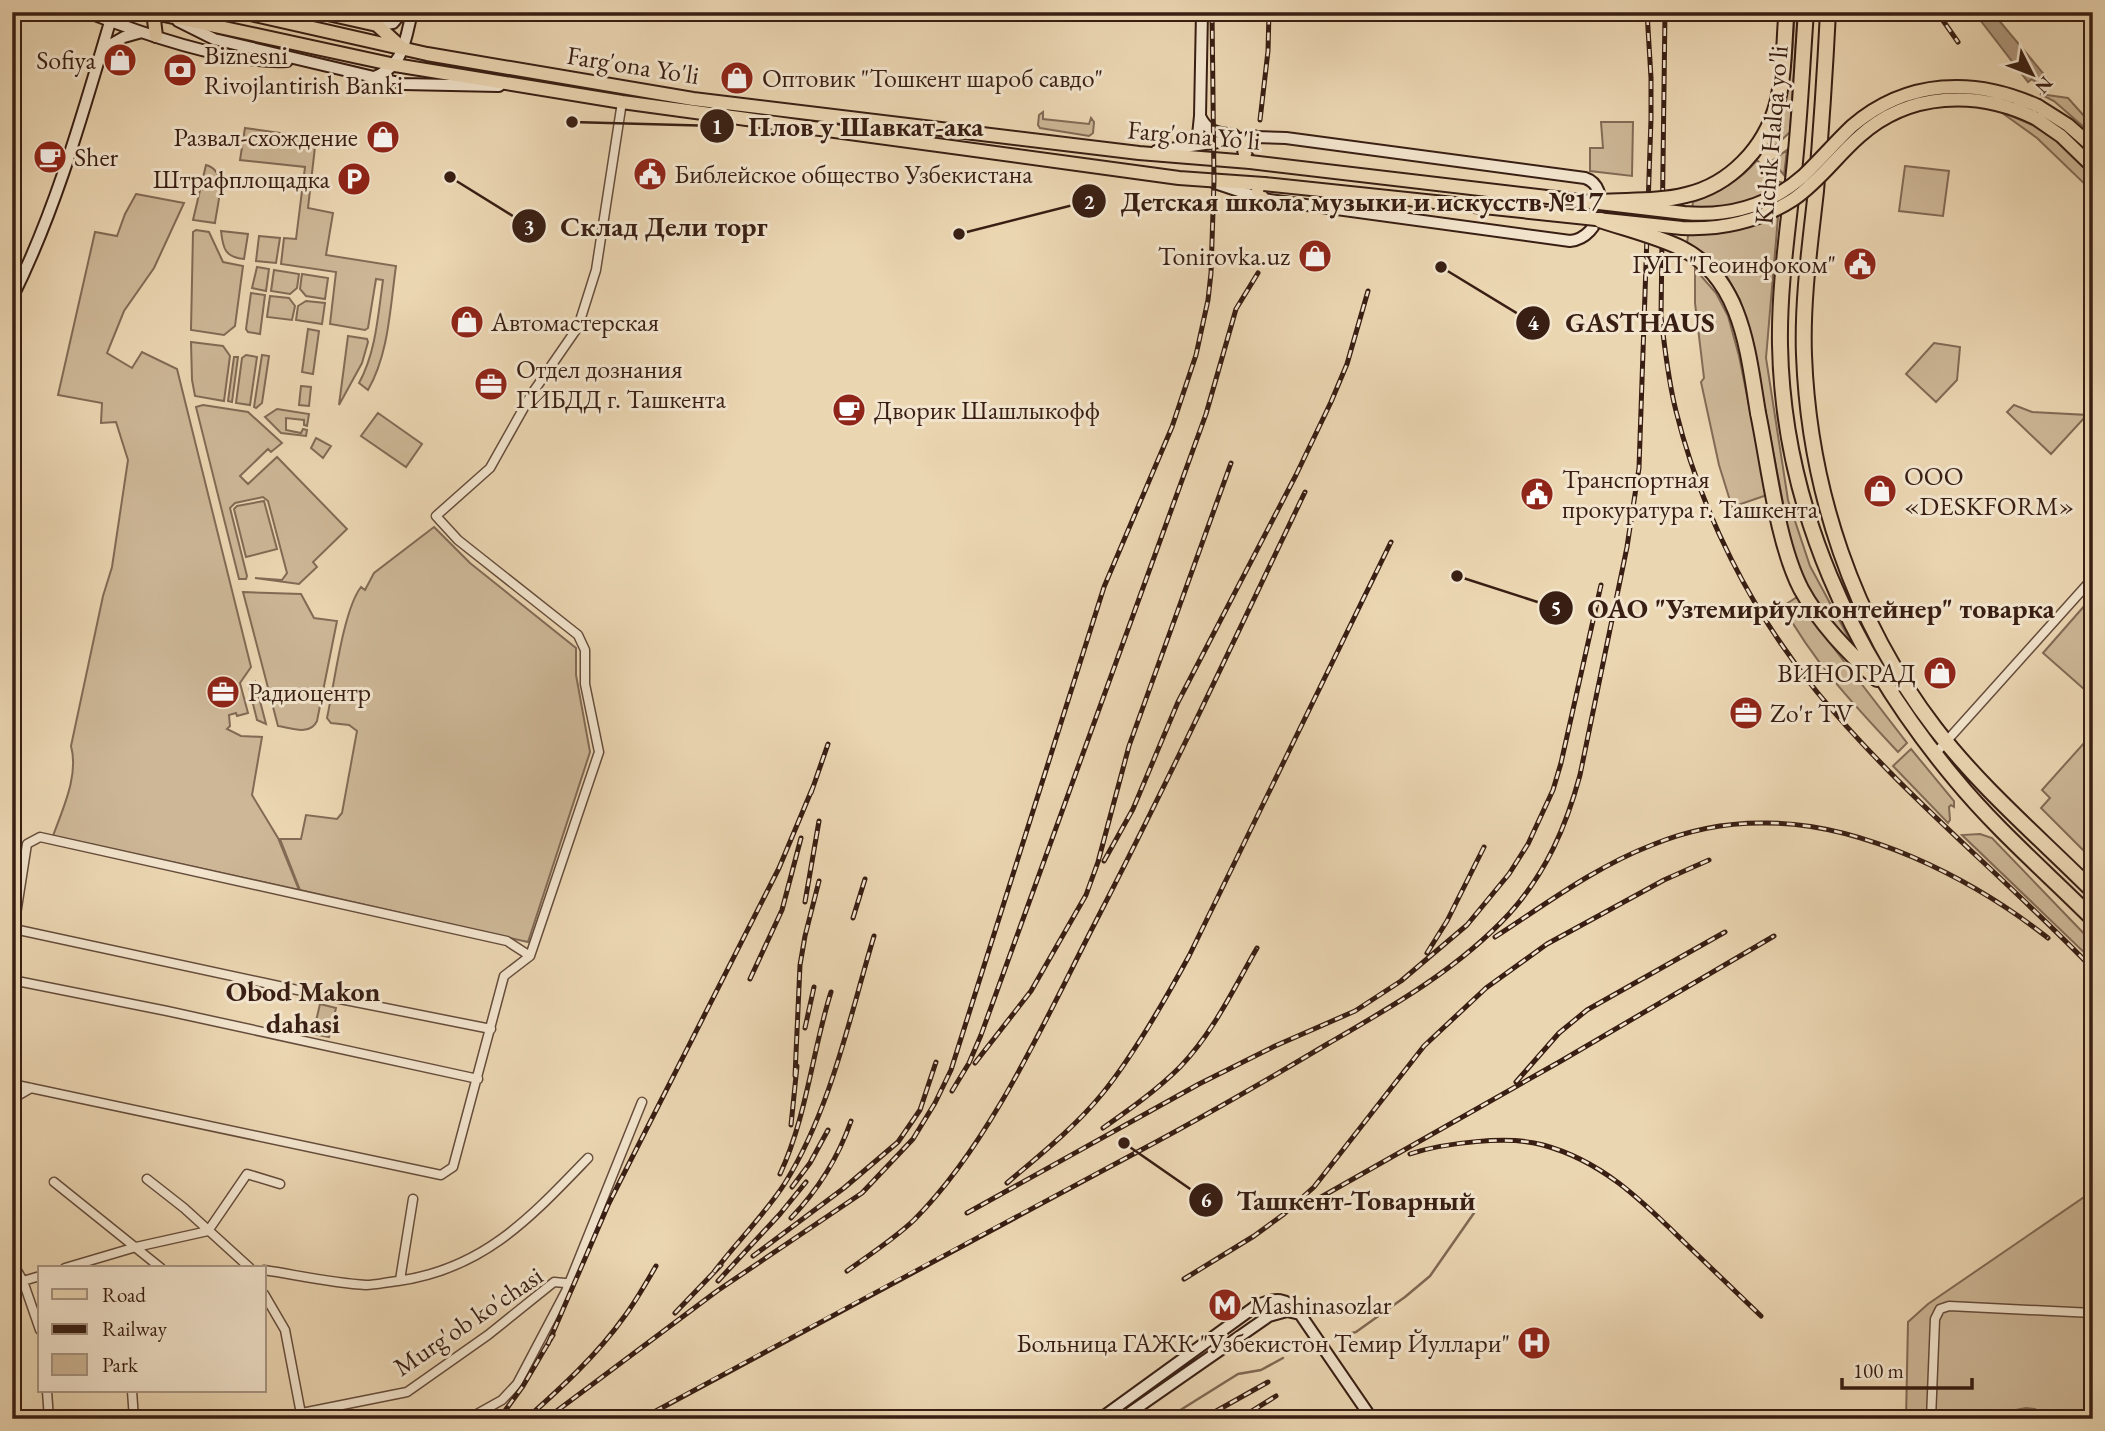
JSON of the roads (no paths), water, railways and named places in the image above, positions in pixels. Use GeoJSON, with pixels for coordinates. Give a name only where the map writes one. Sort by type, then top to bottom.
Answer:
{"type":"FeatureCollection","features":[{"type":"Feature","properties":{"kind":"highway","name":"Kichik Halqa yo'li"},"geometry":{"type":"LineString","coordinates":[[1806,12],[1780,318],[1785,409],[1796,476],[1811,528],[1852,628],[1892,693],[1935,754],[1976,804],[2093,919]]}},
{"type":"Feature","properties":{"kind":"highway","name":"Kichik Halqa yo'li"},"geometry":{"type":"LineString","coordinates":[[1828,12],[1804,339],[1807,405],[1814,459],[1827,511],[1871,624],[1903,683],[1947,743],[2010,811],[2093,891]]}},
{"type":"Feature","properties":{"kind":"highway"},"geometry":{"type":"LineString","coordinates":[[1600,202],[1686,195],[1708,188],[1739,167],[1763,136],[1774,111],[1781,78],[1787,15]]}},
{"type":"Feature","properties":{"kind":"highway"},"geometry":{"type":"LineString","coordinates":[[1600,220],[1681,248],[1713,272],[1727,291],[1746,345],[1780,523],[1795,576],[1810,604],[1842,646],[1892,693]]}},
{"type":"Feature","properties":{"kind":"main road","name":"Farg'ona Yo'li"},"geometry":{"type":"LineString","coordinates":[[152,12],[395,65],[622,103],[1204,180],[1700,229],[1751,221],[1797,197],[1868,129],[1887,117],[1918,104],[1940,100],[1976,100],[2037,112],[2068,125],[2093,147]]}},
{"type":"Feature","properties":{"kind":"main road"},"geometry":{"type":"LineString","coordinates":[[152,12],[156,36]]}},
{"type":"Feature","properties":{"kind":"main road","name":"Farg'ona Yo'li"},"geometry":{"type":"LineString","coordinates":[[242,12],[404,50],[693,99],[1139,153],[1251,162],[1704,215],[1731,213],[1753,206],[1793,184],[1851,127],[1870,113],[1891,101],[1925,90],[1963,86],[1990,89],[2014,96],[2037,112],[2093,167]]}},
{"type":"Feature","properties":{"kind":"main road"},"geometry":{"type":"LineString","coordinates":[[319,12],[377,25],[404,50]]}},
{"type":"Feature","properties":{"kind":"main road"},"geometry":{"type":"LineString","coordinates":[[1251,162],[1245,155],[1244,148],[1247,141],[1254,137]]}},
{"type":"Feature","properties":{"kind":"main road"},"geometry":{"type":"LineString","coordinates":[[1263,199],[1258,191],[1264,184]]}},
{"type":"Feature","properties":{"kind":"street","name":"Farg'ona Yo'li"},"geometry":{"type":"LineString","coordinates":[[87,12],[111,17],[156,36],[263,62],[303,61]]}},
{"type":"Feature","properties":{"kind":"street"},"geometry":{"type":"LineString","coordinates":[[377,25],[393,23],[402,12]]}},
{"type":"Feature","properties":{"kind":"street"},"geometry":{"type":"LineString","coordinates":[[372,78],[395,65],[404,50],[412,12]]}},
{"type":"Feature","properties":{"kind":"street"},"geometry":{"type":"LineString","coordinates":[[1197,145],[1202,12]]}},
{"type":"Feature","properties":{"kind":"street"},"geometry":{"type":"LineString","coordinates":[[12,298],[34,249],[66,162],[111,17]]}},
{"type":"Feature","properties":{"kind":"street","name":"Farg'ona Yo'li"},"geometry":{"type":"LineString","coordinates":[[172,18],[214,39],[403,84],[530,87]]}},
{"type":"Feature","properties":{"kind":"street"},"geometry":{"type":"LineString","coordinates":[[103,49],[124,37],[143,32]]}},
{"type":"Feature","properties":{"kind":"street"},"geometry":{"type":"LineString","coordinates":[[12,1084],[441,1174],[448,1172],[456,1161],[504,976],[530,956],[599,752],[585,684],[585,650],[572,629],[458,540],[436,516],[490,468],[531,395],[578,327],[596,270],[622,103]]}},
{"type":"Feature","properties":{"kind":"street"},"geometry":{"type":"LineString","coordinates":[[1200,116],[1205,125],[1251,162]]}},
{"type":"Feature","properties":{"kind":"street"},"geometry":{"type":"LineString","coordinates":[[1204,180],[1263,199],[1570,241],[1584,238],[1592,230],[1600,206],[1598,189],[1592,181],[1585,178],[1286,138],[1214,133]]}},
{"type":"Feature","properties":{"kind":"street"},"geometry":{"type":"LineString","coordinates":[[1139,153],[1254,137]]}},
{"type":"Feature","properties":{"kind":"street"},"geometry":{"type":"LineString","coordinates":[[1935,754],[2093,578]]}},
{"type":"Feature","properties":{"kind":"street"},"geometry":{"type":"LineString","coordinates":[[12,940],[27,844],[40,837],[507,941],[530,956]]}},
{"type":"Feature","properties":{"kind":"street"},"geometry":{"type":"LineString","coordinates":[[14,929],[491,1029]]}},
{"type":"Feature","properties":{"kind":"street"},"geometry":{"type":"LineString","coordinates":[[12,980],[478,1079]]}},
{"type":"Feature","properties":{"kind":"street"},"geometry":{"type":"LineString","coordinates":[[12,1098],[31,1088]]}},
{"type":"Feature","properties":{"kind":"street"},"geometry":{"type":"LineString","coordinates":[[468,1419],[502,1400],[521,1377],[566,1290],[642,1102]]}},
{"type":"Feature","properties":{"kind":"street"},"geometry":{"type":"LineString","coordinates":[[266,1270],[367,1285],[450,1268],[500,1241],[524,1223],[588,1158]]}},
{"type":"Feature","properties":{"kind":"street"},"geometry":{"type":"LineString","coordinates":[[72,1266],[136,1247],[208,1231],[247,1174],[280,1184]]}},
{"type":"Feature","properties":{"kind":"street"},"geometry":{"type":"LineString","coordinates":[[147,1180],[184,1208],[248,1266]]}},
{"type":"Feature","properties":{"kind":"street"},"geometry":{"type":"LineString","coordinates":[[54,1182],[159,1266]]}},
{"type":"Feature","properties":{"kind":"street"},"geometry":{"type":"LineString","coordinates":[[400,1280],[413,1199]]}},
{"type":"Feature","properties":{"kind":"street"},"geometry":{"type":"LineString","coordinates":[[12,1262],[23,1281],[38,1324]]}},
{"type":"Feature","properties":{"kind":"street"},"geometry":{"type":"LineString","coordinates":[[23,1281],[38,1277]]}},
{"type":"Feature","properties":{"kind":"street","name":"Murg'ob ko'chasi"},"geometry":{"type":"LineString","coordinates":[[229,1419],[302,1416],[407,1392],[488,1335],[554,1282],[565,1283]]}},
{"type":"Feature","properties":{"kind":"street"},"geometry":{"type":"LineString","coordinates":[[266,1297],[285,1330],[302,1416]]}},
{"type":"Feature","properties":{"kind":"street"},"geometry":{"type":"LineString","coordinates":[[1100,1419],[1256,1306],[1272,1299],[1282,1299],[1294,1306],[1372,1419]]}},
{"type":"Feature","properties":{"kind":"street"},"geometry":{"type":"LineString","coordinates":[[1931,1419],[1935,1319],[1940,1309],[1949,1306],[2093,1313]]}},
{"type":"Feature","properties":{"kind":"street"},"geometry":{"type":"LineString","coordinates":[[1121,1419],[1269,1316],[1287,1311],[1300,1314]]}},
{"type":"Feature","properties":{"kind":"street"},"geometry":{"type":"LineString","coordinates":[[47,1392],[49,1419]]}},
{"type":"Feature","properties":{"kind":"street"},"geometry":{"type":"LineString","coordinates":[[132,1392],[134,1419]]}},
{"type":"Feature","properties":{"kind":"waterway"},"geometry":{"type":"LineString","coordinates":[[1336,1337],[1356,1332],[1430,1276],[1474,1213]]}},
{"type":"Feature","properties":{"kind":"waterway"},"geometry":{"type":"LineString","coordinates":[[1166,1419],[1238,1374],[1261,1370],[1283,1358]]}},
{"type":"Feature","properties":{"kind":"railway"},"geometry":{"type":"LineString","coordinates":[[546,1419],[717,1291],[862,1193],[913,1139],[951,1070],[1104,587],[1172,427],[1196,355],[1211,273],[1214,180],[1212,12]]}},
{"type":"Feature","properties":{"kind":"railway"},"geometry":{"type":"LineString","coordinates":[[1260,120],[1268,51],[1269,12]]}},
{"type":"Feature","properties":{"kind":"railway"},"geometry":{"type":"LineString","coordinates":[[641,1419],[1189,1124],[1377,1015],[1468,952],[1509,914],[1534,882],[1561,831],[1580,775],[1627,547],[1639,468],[1651,119],[1647,12]]}},
{"type":"Feature","properties":{"kind":"railway"},"geometry":{"type":"LineString","coordinates":[[1665,12],[1661,317],[1676,411],[1699,486],[1714,523],[1750,594],[1793,661],[1817,692],[1882,765],[2093,969]]}},
{"type":"Feature","properties":{"kind":"railway"},"geometry":{"type":"LineString","coordinates":[[1937,12],[1958,42]]}},
{"type":"Feature","properties":{"kind":"railway"},"geometry":{"type":"LineString","coordinates":[[952,1091],[969,1063],[981,1035],[1206,414],[1236,309],[1258,273]]}},
{"type":"Feature","properties":{"kind":"railway"},"geometry":{"type":"LineString","coordinates":[[1104,861],[1133,809],[1178,702],[1331,402],[1347,364],[1368,291]]}},
{"type":"Feature","properties":{"kind":"railway"},"geometry":{"type":"LineString","coordinates":[[975,1063],[1031,991],[1086,895],[1098,862],[1129,746],[1231,463]]}},
{"type":"Feature","properties":{"kind":"railway"},"geometry":{"type":"LineString","coordinates":[[847,1271],[914,1220],[942,1189],[968,1154],[1015,1078],[1123,868],[1305,492]]}},
{"type":"Feature","properties":{"kind":"railway"},"geometry":{"type":"LineString","coordinates":[[1007,1183],[1092,1106],[1114,1079],[1148,1027],[1189,956],[1391,542]]}},
{"type":"Feature","properties":{"kind":"railway"},"geometry":{"type":"LineString","coordinates":[[967,1213],[1199,1084],[1275,1046],[1355,1011],[1401,981],[1467,925],[1509,874],[1528,844],[1553,790],[1601,585]]}},
{"type":"Feature","properties":{"kind":"railway"},"geometry":{"type":"LineString","coordinates":[[811,793],[828,744]]}},
{"type":"Feature","properties":{"kind":"railway"},"geometry":{"type":"LineString","coordinates":[[548,1344],[609,1203],[779,868],[813,787]]}},
{"type":"Feature","properties":{"kind":"railway"},"geometry":{"type":"LineString","coordinates":[[805,902],[819,821]]}},
{"type":"Feature","properties":{"kind":"railway"},"geometry":{"type":"LineString","coordinates":[[1495,937],[1571,887],[1631,854],[1692,832],[1733,824],[1761,823],[1799,825],[1837,832],[1913,857],[1985,894],[2048,938]]}},
{"type":"Feature","properties":{"kind":"railway"},"geometry":{"type":"LineString","coordinates":[[750,979],[782,910],[801,838]]}},
{"type":"Feature","properties":{"kind":"railway"},"geometry":{"type":"LineString","coordinates":[[1427,953],[1447,921],[1484,847]]}},
{"type":"Feature","properties":{"kind":"railway"},"geometry":{"type":"LineString","coordinates":[[1184,1279],[1254,1236],[1314,1187],[1424,1046],[1486,988],[1547,944],[1664,880],[1709,860]]}},
{"type":"Feature","properties":{"kind":"railway"},"geometry":{"type":"LineString","coordinates":[[853,918],[865,879]]}},
{"type":"Feature","properties":{"kind":"railway"},"geometry":{"type":"LineString","coordinates":[[795,1076],[800,965],[819,881]]}},
{"type":"Feature","properties":{"kind":"railway"},"geometry":{"type":"LineString","coordinates":[[1516,1082],[1559,1033],[1587,1010],[1725,932]]}},
{"type":"Feature","properties":{"kind":"railway"},"geometry":{"type":"LineString","coordinates":[[714,1272],[760,1217],[801,1155],[827,1094],[874,936]]}},
{"type":"Feature","properties":{"kind":"railway"},"geometry":{"type":"LineString","coordinates":[[1300,1209],[1774,936]]}},
{"type":"Feature","properties":{"kind":"railway"},"geometry":{"type":"LineString","coordinates":[[1103,1128],[1162,1084],[1192,1054],[1222,1010],[1257,948]]}},
{"type":"Feature","properties":{"kind":"railway"},"geometry":{"type":"LineString","coordinates":[[805,1028],[814,987]]}},
{"type":"Feature","properties":{"kind":"railway"},"geometry":{"type":"LineString","coordinates":[[780,1174],[797,1130],[831,992]]}},
{"type":"Feature","properties":{"kind":"railway"},"geometry":{"type":"LineString","coordinates":[[753,1256],[844,1188],[898,1142],[920,1110],[936,1062]]}},
{"type":"Feature","properties":{"kind":"railway"},"geometry":{"type":"LineString","coordinates":[[791,1125],[797,1066]]}},
{"type":"Feature","properties":{"kind":"railway"},"geometry":{"type":"LineString","coordinates":[[791,1218],[827,1172],[851,1121]]}},
{"type":"Feature","properties":{"kind":"railway"},"geometry":{"type":"LineString","coordinates":[[792,1187],[810,1163],[828,1130]]}},
{"type":"Feature","properties":{"kind":"railway"},"geometry":{"type":"LineString","coordinates":[[1410,1154],[1458,1144],[1513,1141],[1543,1145],[1584,1161],[1636,1197],[1761,1316]]}},
{"type":"Feature","properties":{"kind":"railway"},"geometry":{"type":"LineString","coordinates":[[718,1281],[806,1182]]}},
{"type":"Feature","properties":{"kind":"railway"},"geometry":{"type":"LineString","coordinates":[[675,1313],[721,1265]]}},
{"type":"Feature","properties":{"kind":"railway"},"geometry":{"type":"LineString","coordinates":[[526,1419],[602,1345],[641,1292],[656,1266]]}},
{"type":"Feature","properties":{"kind":"railway"},"geometry":{"type":"LineString","coordinates":[[499,1419],[523,1386],[553,1335]]}},
{"type":"Feature","properties":{"kind":"railway"},"geometry":{"type":"LineString","coordinates":[[1202,1419],[1268,1382]]}},
{"type":"Feature","properties":{"kind":"railway"},"geometry":{"type":"LineString","coordinates":[[1239,1419],[1276,1396]]}},
{"type":"Feature","properties":{"kind":"place","name":"Sofiya"},"geometry":{"type":"Point","coordinates":[120,60]}},
{"type":"Feature","properties":{"kind":"place","name":"Biznesni Rivojlantirish Banki"},"geometry":{"type":"Point","coordinates":[180,70]}},
{"type":"Feature","properties":{"kind":"place","name":"Оптовик \"Тошкент шароб савдо\""},"geometry":{"type":"Point","coordinates":[737,78]}},
{"type":"Feature","properties":{"kind":"place","name":"Плов у Шавкат-ака"},"geometry":{"type":"Point","coordinates":[572,122]}},
{"type":"Feature","properties":{"kind":"place","name":"Развал-схождение"},"geometry":{"type":"Point","coordinates":[383,137]}},
{"type":"Feature","properties":{"kind":"place","name":"Sher"},"geometry":{"type":"Point","coordinates":[50,157]}},
{"type":"Feature","properties":{"kind":"place","name":"Библейское общество Узбекистана"},"geometry":{"type":"Point","coordinates":[650,174]}},
{"type":"Feature","properties":{"kind":"place","name":"Склад Дели торг"},"geometry":{"type":"Point","coordinates":[450,177]}},
{"type":"Feature","properties":{"kind":"place","name":"Штрафплощадка"},"geometry":{"type":"Point","coordinates":[354,179]}},
{"type":"Feature","properties":{"kind":"place","name":"Детская школа музыки и искусств №17"},"geometry":{"type":"Point","coordinates":[959,234]}},
{"type":"Feature","properties":{"kind":"place","name":"Tonirovka.uz"},"geometry":{"type":"Point","coordinates":[1315,256]}},
{"type":"Feature","properties":{"kind":"place","name":"ГУП \"Геоинфоком\""},"geometry":{"type":"Point","coordinates":[1860,264]}},
{"type":"Feature","properties":{"kind":"place","name":"GASTHAUS"},"geometry":{"type":"Point","coordinates":[1441,267]}},
{"type":"Feature","properties":{"kind":"place","name":"Автомастерская"},"geometry":{"type":"Point","coordinates":[467,322]}},
{"type":"Feature","properties":{"kind":"place","name":"Отдел дознания ГИБДД г. Ташкента"},"geometry":{"type":"Point","coordinates":[491,384]}},
{"type":"Feature","properties":{"kind":"place","name":"Дворик Шашлыкофф"},"geometry":{"type":"Point","coordinates":[849,410]}},
{"type":"Feature","properties":{"kind":"place","name":"ООО «DESKFORM»"},"geometry":{"type":"Point","coordinates":[1880,491]}},
{"type":"Feature","properties":{"kind":"place","name":"Транспортная прокуратура г. Ташкента"},"geometry":{"type":"Point","coordinates":[1537,494]}},
{"type":"Feature","properties":{"kind":"place","name":"ОАО \"Узтемирйулконтейнер\" товарка"},"geometry":{"type":"Point","coordinates":[1457,576]}},
{"type":"Feature","properties":{"kind":"place","name":"ВИНОГРАД"},"geometry":{"type":"Point","coordinates":[1940,673]}},
{"type":"Feature","properties":{"kind":"place","name":"Радиоцентр"},"geometry":{"type":"Point","coordinates":[223,692]}},
{"type":"Feature","properties":{"kind":"place","name":"Zo'r TV"},"geometry":{"type":"Point","coordinates":[1746,713]}},
{"type":"Feature","properties":{"kind":"place","name":"Ташкент-Товарный"},"geometry":{"type":"Point","coordinates":[1124,1143]}},
{"type":"Feature","properties":{"kind":"place","name":"Mashinasozlar"},"geometry":{"type":"Point","coordinates":[1225,1305]}},
{"type":"Feature","properties":{"kind":"place","name":"Больница ГАЖК \"Узбекистон Темир Йуллари\""},"geometry":{"type":"Point","coordinates":[1534,1343]}},
{"type":"Feature","properties":{"kind":"district","name":"Obod Makon dahasi"},"geometry":{"type":"Point","coordinates":[303,1007]}}]}
